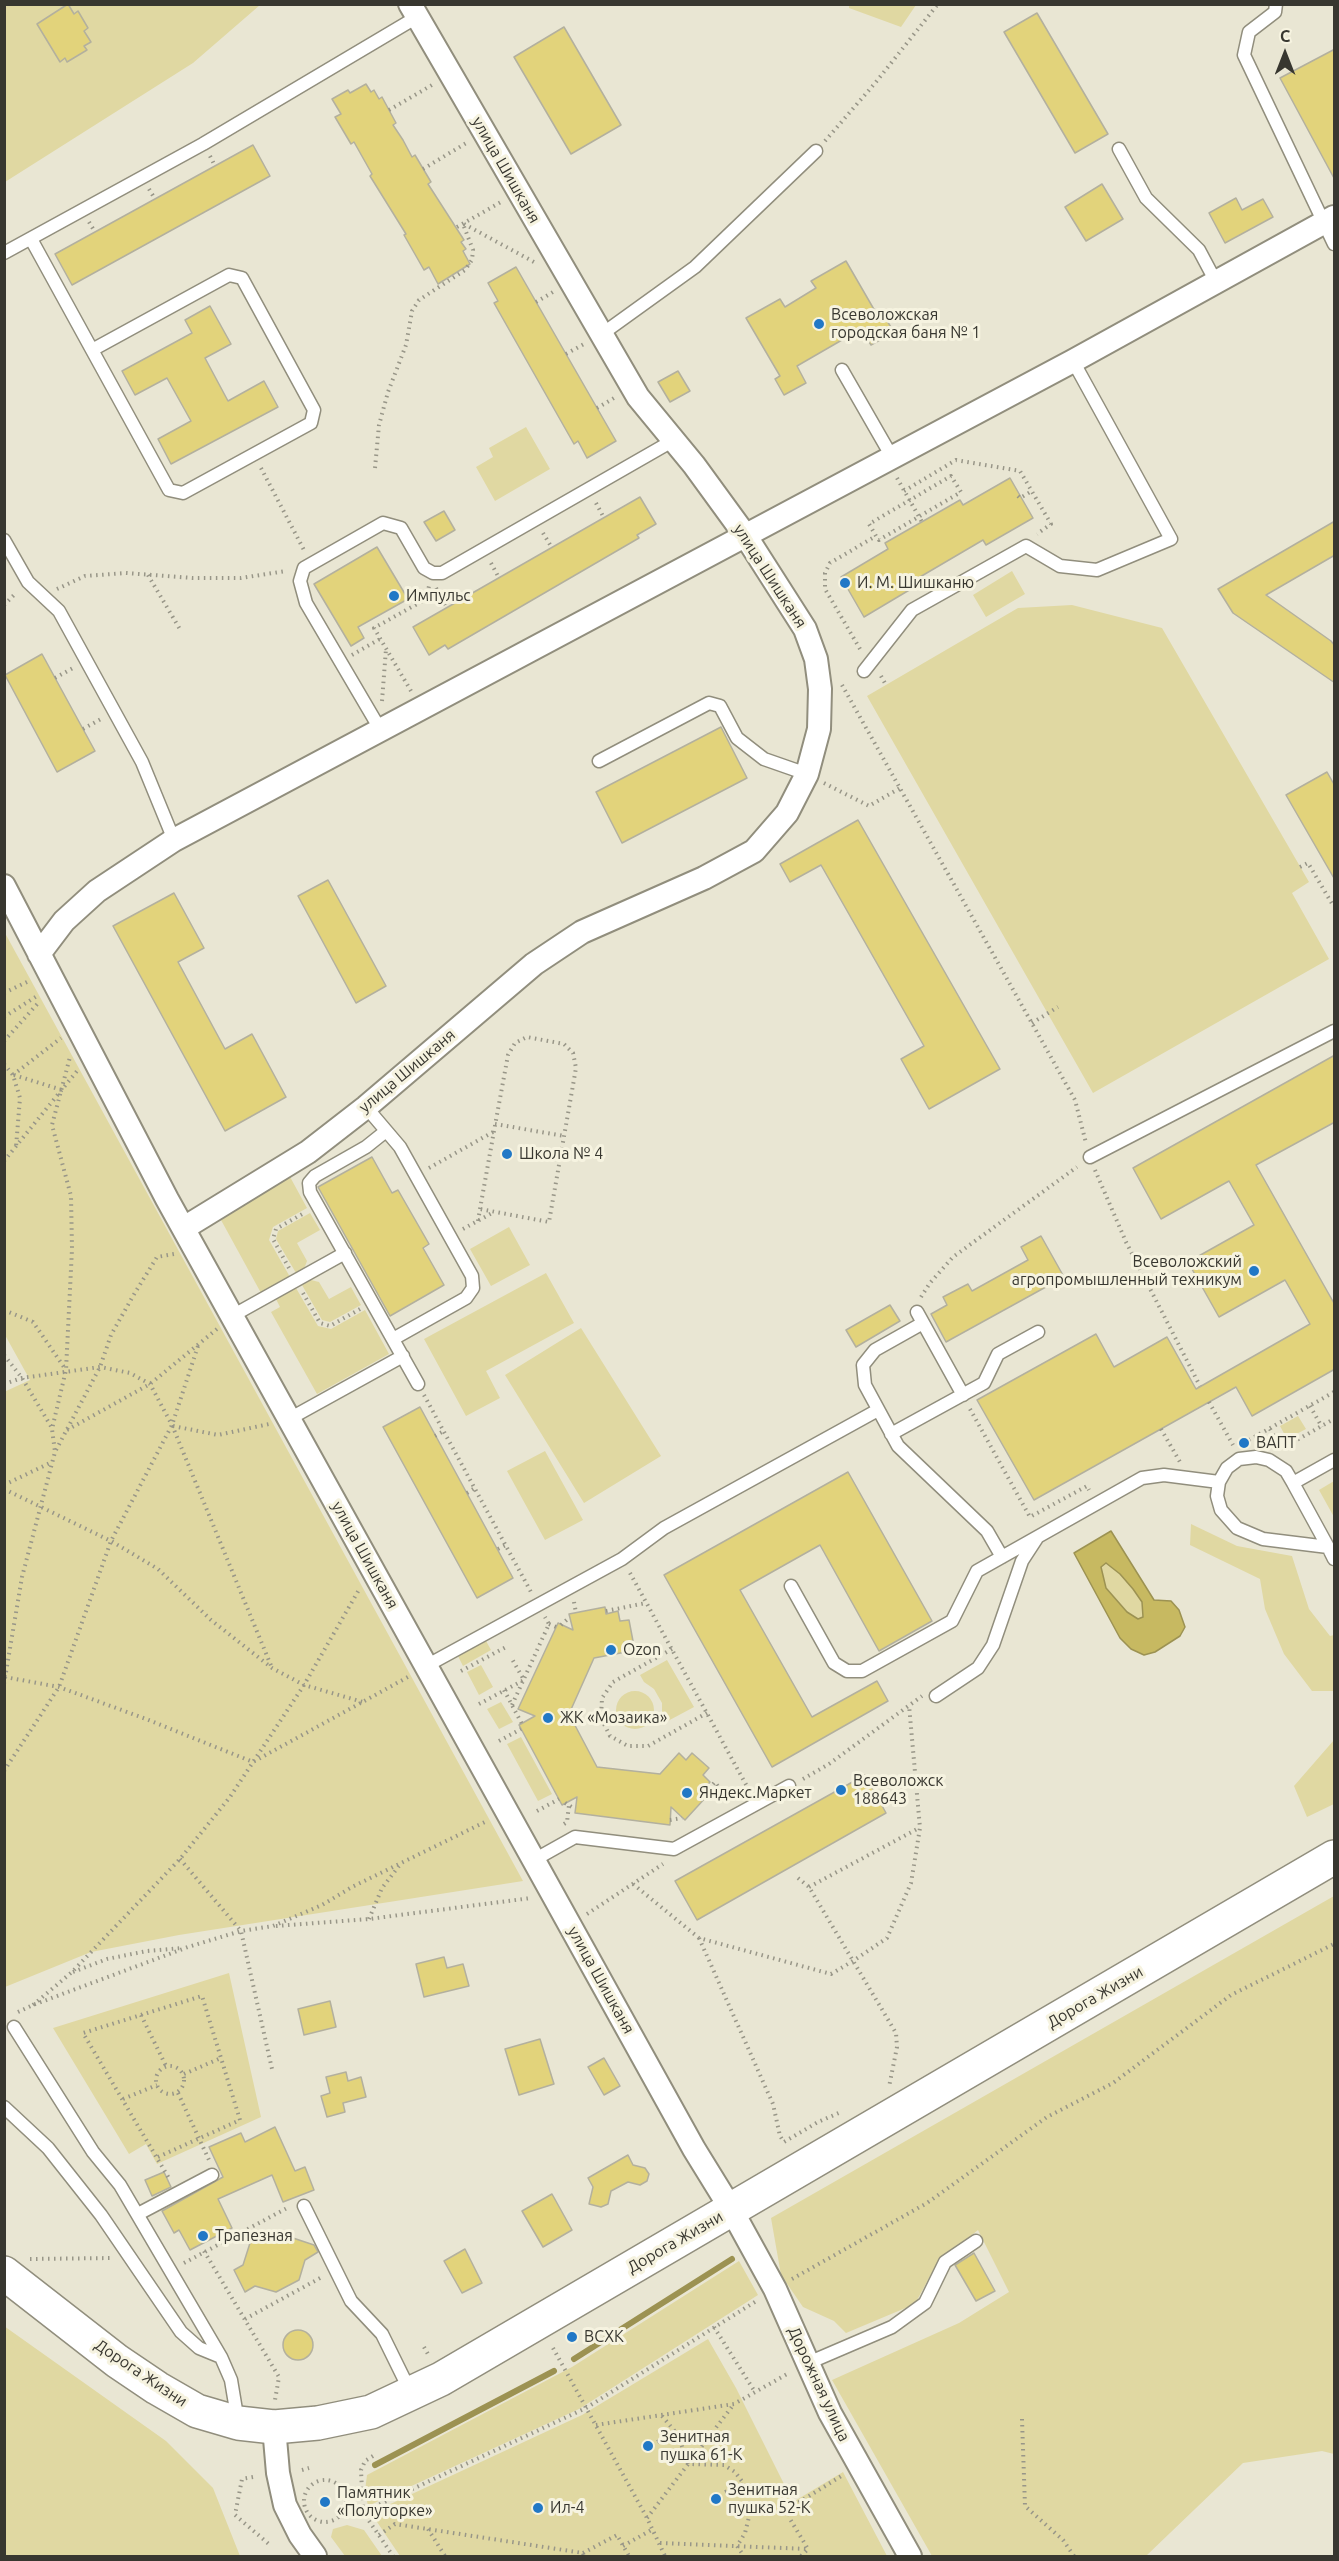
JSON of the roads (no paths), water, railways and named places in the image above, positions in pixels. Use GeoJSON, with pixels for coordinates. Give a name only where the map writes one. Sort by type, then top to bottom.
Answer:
{"type":"FeatureCollection","features":[{"type":"Feature","properties":{"kind":"main road","name":"Дорога Жизни"},"geometry":{"type":"LineString","coordinates":[[13,2266],[117,2361],[197,2411],[238,2423],[274,2416],[318,2423],[371,2412],[450,2374],[1335,1857]]}},
{"type":"Feature","properties":{"kind":"street","name":"улица Шишканя"},"geometry":{"type":"LineString","coordinates":[[413,11],[638,397],[674,440],[745,535],[806,629],[816,659],[820,688],[819,729],[807,774],[787,813],[754,851],[704,878],[582,932],[534,963],[366,1107],[308,1152],[184,1228],[694,2149],[731,2209]]}},
{"type":"Feature","properties":{"kind":"street"},"geometry":{"type":"LineString","coordinates":[[48,970],[64,921],[97,891],[174,840],[1073,361],[1329,219]]}},
{"type":"Feature","properties":{"kind":"street"},"geometry":{"type":"LineString","coordinates":[[4,886],[184,1228]]}},
{"type":"Feature","properties":{"kind":"street","name":"Дорожная улица"},"geometry":{"type":"LineString","coordinates":[[731,2209],[775,2289],[830,2413],[910,2556]]}},
{"type":"Feature","properties":{"kind":"street"},"geometry":{"type":"LineString","coordinates":[[274,2416],[278,2473],[285,2505],[300,2535],[315,2556]]}},
{"type":"Feature","properties":{"kind":"lane"},"geometry":{"type":"LineString","coordinates":[[1276,4],[1275,12],[1249,32],[1244,55],[1329,219],[1335,244]]}},
{"type":"Feature","properties":{"kind":"lane"},"geometry":{"type":"LineString","coordinates":[[4,253],[203,144],[413,11]]}},
{"type":"Feature","properties":{"kind":"lane"},"geometry":{"type":"LineString","coordinates":[[1119,149],[1146,198],[1199,250],[1216,282]]}},
{"type":"Feature","properties":{"kind":"lane"},"geometry":{"type":"LineString","coordinates":[[602,334],[695,267],[816,151]]}},
{"type":"Feature","properties":{"kind":"lane"},"geometry":{"type":"LineString","coordinates":[[31,239],[92,350],[169,490],[183,493],[311,423],[314,410],[242,278],[229,275],[92,350]]}},
{"type":"Feature","properties":{"kind":"lane"},"geometry":{"type":"LineString","coordinates":[[866,668],[912,610],[1026,546],[1060,566],[1097,570],[1171,539],[1073,361]]}},
{"type":"Feature","properties":{"kind":"lane"},"geometry":{"type":"LineString","coordinates":[[842,370],[889,458]]}},
{"type":"Feature","properties":{"kind":"lane"},"geometry":{"type":"LineString","coordinates":[[380,729],[306,603],[300,581],[308,566],[383,523],[401,528],[424,568],[433,573],[442,573],[674,440]]}},
{"type":"Feature","properties":{"kind":"lane"},"geometry":{"type":"LineString","coordinates":[[4,540],[28,582],[59,611],[136,752],[174,840]]}},
{"type":"Feature","properties":{"kind":"lane"},"geometry":{"type":"LineString","coordinates":[[599,761],[709,703],[720,706],[737,738],[764,759],[807,774]]}},
{"type":"Feature","properties":{"kind":"lane"},"geometry":{"type":"LineString","coordinates":[[1090,1157],[1335,1031]]}},
{"type":"Feature","properties":{"kind":"lane"},"geometry":{"type":"LineString","coordinates":[[366,1107],[400,1147],[472,1276],[473,1288],[466,1298],[393,1339]]}},
{"type":"Feature","properties":{"kind":"lane"},"geometry":{"type":"LineString","coordinates":[[386,1131],[366,1147],[315,1176],[309,1183],[310,1192],[418,1384]]}},
{"type":"Feature","properties":{"kind":"lane"},"geometry":{"type":"LineString","coordinates":[[232,1316],[345,1253]]}},
{"type":"Feature","properties":{"kind":"lane"},"geometry":{"type":"LineString","coordinates":[[963,1395],[920,1318],[875,1350],[863,1365],[865,1385],[898,1446],[987,1531],[1002,1557]]}},
{"type":"Feature","properties":{"kind":"lane"},"geometry":{"type":"LineString","coordinates":[[891,1434],[984,1383],[998,1354],[1038,1332]]}},
{"type":"Feature","properties":{"kind":"lane"},"geometry":{"type":"LineString","coordinates":[[289,1419],[403,1356]]}},
{"type":"Feature","properties":{"kind":"lane"},"geometry":{"type":"LineString","coordinates":[[426,1666],[622,1559],[664,1528],[878,1410]]}},
{"type":"Feature","properties":{"kind":"lane"},"geometry":{"type":"LineString","coordinates":[[1328,1547],[1263,1539],[1242,1531],[1229,1521],[1221,1510],[1217,1496],[1219,1482],[1227,1468],[1239,1459],[1256,1457],[1269,1460],[1286,1471],[1335,1559]]}},
{"type":"Feature","properties":{"kind":"lane"},"geometry":{"type":"LineString","coordinates":[[1293,1483],[1335,1460]]}},
{"type":"Feature","properties":{"kind":"lane"},"geometry":{"type":"LineString","coordinates":[[791,1586],[834,1663],[848,1671],[862,1671],[952,1621],[977,1571],[1142,1478],[1164,1475],[1219,1482]]}},
{"type":"Feature","properties":{"kind":"lane"},"geometry":{"type":"LineString","coordinates":[[931,1694],[978,1668],[993,1645],[1022,1561],[1037,1537]]}},
{"type":"Feature","properties":{"kind":"lane"},"geometry":{"type":"LineString","coordinates":[[534,1860],[575,1837],[674,1849],[789,1786]]}},
{"type":"Feature","properties":{"kind":"lane"},"geometry":{"type":"LineString","coordinates":[[14,2027],[93,2152],[120,2185],[221,2357],[231,2380],[238,2423]]}},
{"type":"Feature","properties":{"kind":"lane"},"geometry":{"type":"LineString","coordinates":[[4,2107],[48,2148],[101,2215],[181,2332],[199,2348],[221,2357]]}},
{"type":"Feature","properties":{"kind":"lane"},"geometry":{"type":"LineString","coordinates":[[138,2214],[212,2175]]}},
{"type":"Feature","properties":{"kind":"lane"},"geometry":{"type":"LineString","coordinates":[[304,2206],[351,2301],[382,2334],[411,2394]]}},
{"type":"Feature","properties":{"kind":"lane"},"geometry":{"type":"LineString","coordinates":[[808,2363],[892,2327],[925,2302],[945,2262],[976,2241]]}},
{"type":"Feature","properties":{"kind":"waterway"},"geometry":{"type":"LineString","coordinates":[[574,2359],[732,2259]]}},
{"type":"Feature","properties":{"kind":"waterway"},"geometry":{"type":"LineString","coordinates":[[375,2465],[554,2371]]}},
{"type":"Feature","properties":{"kind":"place","name":"Всеволожская городская баня № 1"},"geometry":{"type":"Point","coordinates":[819,324]}},
{"type":"Feature","properties":{"kind":"place","name":"И. М. Шишканю"},"geometry":{"type":"Point","coordinates":[845,583]}},
{"type":"Feature","properties":{"kind":"place","name":"Импульс"},"geometry":{"type":"Point","coordinates":[394,596]}},
{"type":"Feature","properties":{"kind":"place","name":"Школа № 4"},"geometry":{"type":"Point","coordinates":[507,1154]}},
{"type":"Feature","properties":{"kind":"place","name":"Всеволожский агропромышленный техникум"},"geometry":{"type":"Point","coordinates":[1254,1271]}},
{"type":"Feature","properties":{"kind":"place","name":"ВАПТ"},"geometry":{"type":"Point","coordinates":[1244,1443]}},
{"type":"Feature","properties":{"kind":"place","name":"Ozon"},"geometry":{"type":"Point","coordinates":[611,1650]}},
{"type":"Feature","properties":{"kind":"place","name":"ЖК «Мозаика»"},"geometry":{"type":"Point","coordinates":[548,1718]}},
{"type":"Feature","properties":{"kind":"place","name":"Всеволожск 188643"},"geometry":{"type":"Point","coordinates":[841,1790]}},
{"type":"Feature","properties":{"kind":"place","name":"Яндекс.Маркет"},"geometry":{"type":"Point","coordinates":[687,1793]}},
{"type":"Feature","properties":{"kind":"place","name":"Трапезная"},"geometry":{"type":"Point","coordinates":[203,2236]}},
{"type":"Feature","properties":{"kind":"place","name":"ВСХК"},"geometry":{"type":"Point","coordinates":[572,2337]}},
{"type":"Feature","properties":{"kind":"place","name":"Зенитная пушка 61-К"},"geometry":{"type":"Point","coordinates":[648,2446]}},
{"type":"Feature","properties":{"kind":"place","name":"Зенитная пушка 52-К"},"geometry":{"type":"Point","coordinates":[716,2499]}},
{"type":"Feature","properties":{"kind":"place","name":"Памятник «Полуторке»"},"geometry":{"type":"Point","coordinates":[325,2502]}},
{"type":"Feature","properties":{"kind":"place","name":"Ил-4"},"geometry":{"type":"Point","coordinates":[538,2508]}}]}
